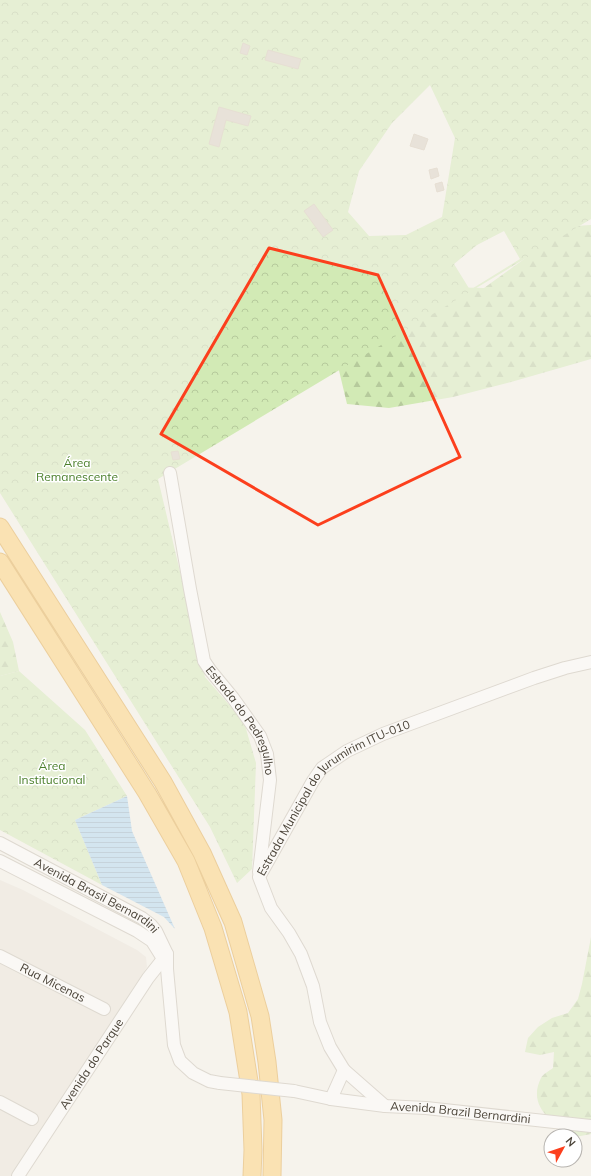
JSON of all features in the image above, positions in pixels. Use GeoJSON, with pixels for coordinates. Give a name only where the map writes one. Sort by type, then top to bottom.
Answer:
{"type":"FeatureCollection","features":[{"type":"Feature","properties":{"kind":"highway"},"geometry":{"type":"LineString","coordinates":[[0,527],[163,782],[202,853],[234,922],[260,1016],[267,1062],[272,1120],[272,1176]]}},
{"type":"Feature","properties":{"kind":"highway"},"geometry":{"type":"LineString","coordinates":[[0,562],[147,793],[186,861],[211,921],[238,1012],[251,1094],[253,1150],[252,1176]]}},
{"type":"Feature","properties":{"kind":"street","name":"Estrada do Pedregulho"},"geometry":{"type":"LineString","coordinates":[[170,473],[204,661],[234,698],[260,736],[267,754],[270,780],[259,877]]}},
{"type":"Feature","properties":{"kind":"street","name":"Estrada Municipal do Jurumirim ITU-010"},"geometry":{"type":"LineString","coordinates":[[385,1106],[344,1070],[330,1047],[320,1022],[313,986],[301,954],[289,933],[271,908],[259,877],[313,781],[322,768],[347,751],[383,734],[534,678],[565,668],[591,662]]}},
{"type":"Feature","properties":{"kind":"street","name":"Avenida Brasil Bernardini"},"geometry":{"type":"LineString","coordinates":[[0,843],[142,918],[151,925],[156,931],[166,961],[174,1045],[180,1061],[193,1073],[209,1081],[220,1083],[294,1091]]}},
{"type":"Feature","properties":{"kind":"street","name":"Avenida Brasil Bernardini"},"geometry":{"type":"LineString","coordinates":[[0,861],[137,931],[152,941],[166,961]]}},
{"type":"Feature","properties":{"kind":"street","name":"Rua Micenas"},"geometry":{"type":"LineString","coordinates":[[0,956],[104,1010]]}},
{"type":"Feature","properties":{"kind":"street","name":"Avenida do Parque"},"geometry":{"type":"LineString","coordinates":[[18,1176],[148,978],[166,961]]}},
{"type":"Feature","properties":{"kind":"street"},"geometry":{"type":"LineString","coordinates":[[331,1099],[344,1070]]}},
{"type":"Feature","properties":{"kind":"street","name":"Avenida Brazil Bernardini"},"geometry":{"type":"LineString","coordinates":[[294,1091],[331,1099],[385,1106],[426,1108],[591,1126]]}},
{"type":"Feature","properties":{"kind":"street"},"geometry":{"type":"LineString","coordinates":[[0,1102],[32,1119]]}},
{"type":"Feature","properties":{"kind":"highlighted area"},"geometry":{"type":"Polygon","coordinates":[[[269,248],[378,275],[460,457],[318,525],[161,434],[269,248]]]}},
{"type":"Feature","properties":{"kind":"shaded area"},"geometry":{"type":"Polygon","coordinates":[[[0,880],[23,890],[137,950],[146,957],[147,967],[11,1176],[0,1176],[0,880]]]}},
{"type":"Feature","properties":{"kind":"green space","name":"Área Remanescente"},"geometry":{"type":"Polygon","coordinates":[[[0,0],[591,0],[591,219],[158,479],[205,677],[244,722],[256,763],[252,869],[237,883],[210,827],[0,493],[0,0]],[[430,85],[392,123],[359,171],[348,212],[369,236],[406,235],[442,217],[455,138],[430,85]],[[504,231],[477,245],[454,264],[470,290],[520,259],[504,231]]]}},
{"type":"Feature","properties":{"kind":"green space"},"geometry":{"type":"Polygon","coordinates":[[[591,225],[591,359],[453,397],[389,408],[347,404],[331,337],[444,287],[484,288],[531,254],[575,226],[591,225]]]}},
{"type":"Feature","properties":{"kind":"green space"},"geometry":{"type":"Polygon","coordinates":[[[0,612],[13,642],[19,671],[0,676],[0,612]]]}},
{"type":"Feature","properties":{"kind":"green space","name":"Área Institucional"},"geometry":{"type":"Polygon","coordinates":[[[19,671],[85,730],[127,796],[75,820],[102,885],[0,830],[0,676],[19,671]]]}},
{"type":"Feature","properties":{"kind":"green space"},"geometry":{"type":"Polygon","coordinates":[[[591,937],[591,1134],[583,1136],[583,1128],[560,1128],[550,1119],[539,1105],[537,1088],[541,1078],[553,1068],[554,1052],[540,1055],[525,1052],[528,1038],[538,1027],[552,1018],[568,1013],[578,999],[591,937]]]}},
{"type":"Feature","properties":{"kind":"water"},"geometry":{"type":"Polygon","coordinates":[[[127,796],[132,831],[175,929],[164,917],[102,885],[75,820],[127,796]]]}},
{"type":"Feature","properties":{"kind":"building"},"geometry":{"type":"Polygon","coordinates":[[[243,43],[250,46],[247,55],[240,53],[243,43]]]}},
{"type":"Feature","properties":{"kind":"building"},"geometry":{"type":"Polygon","coordinates":[[[268,50],[301,59],[298,69],[265,60],[268,50]]]}},
{"type":"Feature","properties":{"kind":"building"},"geometry":{"type":"Polygon","coordinates":[[[219,107],[251,116],[248,126],[226,120],[219,147],[209,144],[219,107]]]}},
{"type":"Feature","properties":{"kind":"building"},"geometry":{"type":"Polygon","coordinates":[[[414,134],[428,139],[424,150],[410,146],[414,134]]]}},
{"type":"Feature","properties":{"kind":"building"},"geometry":{"type":"Polygon","coordinates":[[[437,168],[439,176],[431,179],[429,170],[437,168]]]}},
{"type":"Feature","properties":{"kind":"building"},"geometry":{"type":"Polygon","coordinates":[[[442,182],[444,190],[437,192],[435,184],[442,182]]]}},
{"type":"Feature","properties":{"kind":"building"},"geometry":{"type":"Polygon","coordinates":[[[314,204],[333,230],[323,237],[304,211],[314,204]]]}},
{"type":"Feature","properties":{"kind":"building"},"geometry":{"type":"Polygon","coordinates":[[[178,451],[180,459],[173,460],[171,452],[178,451]]]}}]}
